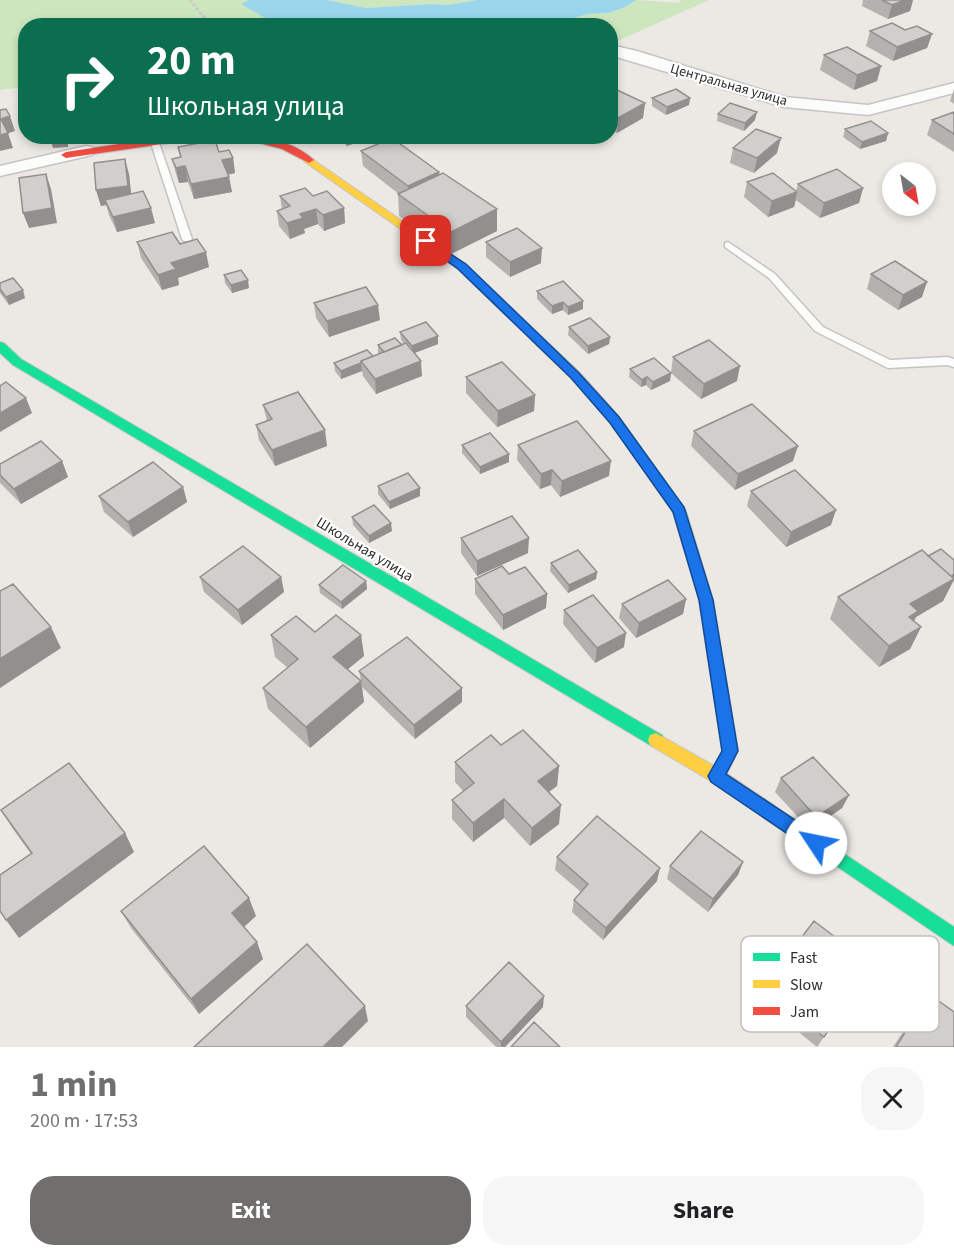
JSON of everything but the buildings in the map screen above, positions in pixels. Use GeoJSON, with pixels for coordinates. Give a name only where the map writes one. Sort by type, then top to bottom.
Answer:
{"type":"FeatureCollection","features":[{"type":"Feature","properties":{"kind":"street","name":"Центральная улица"},"geometry":{"type":"LineString","coordinates":[[618,52],[784,102],[868,110],[954,88]]}},
{"type":"Feature","properties":{"kind":"street"},"geometry":{"type":"LineString","coordinates":[[0,171],[66,155],[133,144]]}},
{"type":"Feature","properties":{"kind":"street"},"geometry":{"type":"LineString","coordinates":[[269,144],[285,147],[317,164],[462,267],[575,375],[615,420],[679,511],[706,600],[730,751],[717,776]]}},
{"type":"Feature","properties":{"kind":"street","name":"Школьная улица"},"geometry":{"type":"LineString","coordinates":[[0,346],[22,364],[717,776],[954,937]]}},
{"type":"Feature","properties":{"kind":"lane"},"geometry":{"type":"LineString","coordinates":[[158,144],[187,238]]}},
{"type":"Feature","properties":{"kind":"lane"},"geometry":{"type":"LineString","coordinates":[[728,245],[772,276],[819,329],[888,364],[948,361],[954,363]]}},
{"type":"Feature","properties":{"kind":"path"},"geometry":{"type":"LineString","coordinates":[[190,0],[205,18]]}},
{"type":"Feature","properties":{"kind":"green space"},"geometry":{"type":"Polygon","coordinates":[[[0,0],[249,0],[242,4],[265,18],[18,18],[18,88],[0,90],[0,0]]]}},
{"type":"Feature","properties":{"kind":"green space"},"geometry":{"type":"Polygon","coordinates":[[[327,0],[478,0],[448,5],[366,8],[327,0]]]}},
{"type":"Feature","properties":{"kind":"green space"},"geometry":{"type":"Polygon","coordinates":[[[637,0],[679,3],[681,0],[709,0],[618,41],[618,18],[575,18],[588,14],[608,13],[637,0]]]}},
{"type":"Feature","properties":{"kind":"water"},"geometry":{"type":"Polygon","coordinates":[[[249,0],[327,0],[366,8],[448,5],[478,0],[637,0],[608,13],[588,14],[574,18],[265,18],[241,4],[249,0]]]}},
{"type":"Feature","properties":{"kind":"traffic: fast"},"geometry":{"type":"LineString","coordinates":[[0,346],[17,362],[656,740]]}},
{"type":"Feature","properties":{"kind":"traffic: fast"},"geometry":{"type":"LineString","coordinates":[[593,395],[615,420],[679,511],[706,600],[730,751],[717,776]]}},
{"type":"Feature","properties":{"kind":"traffic: fast"},"geometry":{"type":"LineString","coordinates":[[807,837],[954,937]]}},
{"type":"Feature","properties":{"kind":"traffic: slow"},"geometry":{"type":"LineString","coordinates":[[309,160],[462,267],[593,395]]}},
{"type":"Feature","properties":{"kind":"traffic: slow"},"geometry":{"type":"LineString","coordinates":[[656,740],[717,776],[807,837]]}},
{"type":"Feature","properties":{"kind":"traffic: jam"},"geometry":{"type":"LineString","coordinates":[[66,155],[135,144]]}},
{"type":"Feature","properties":{"kind":"traffic: jam"},"geometry":{"type":"LineString","coordinates":[[274,144],[285,147],[309,160]]}},
{"type":"Feature","properties":{"kind":"route"},"geometry":{"type":"LineString","coordinates":[[426,241],[462,267],[575,375],[615,420],[679,511],[706,600],[730,751],[717,776],[816,843]]}}]}
